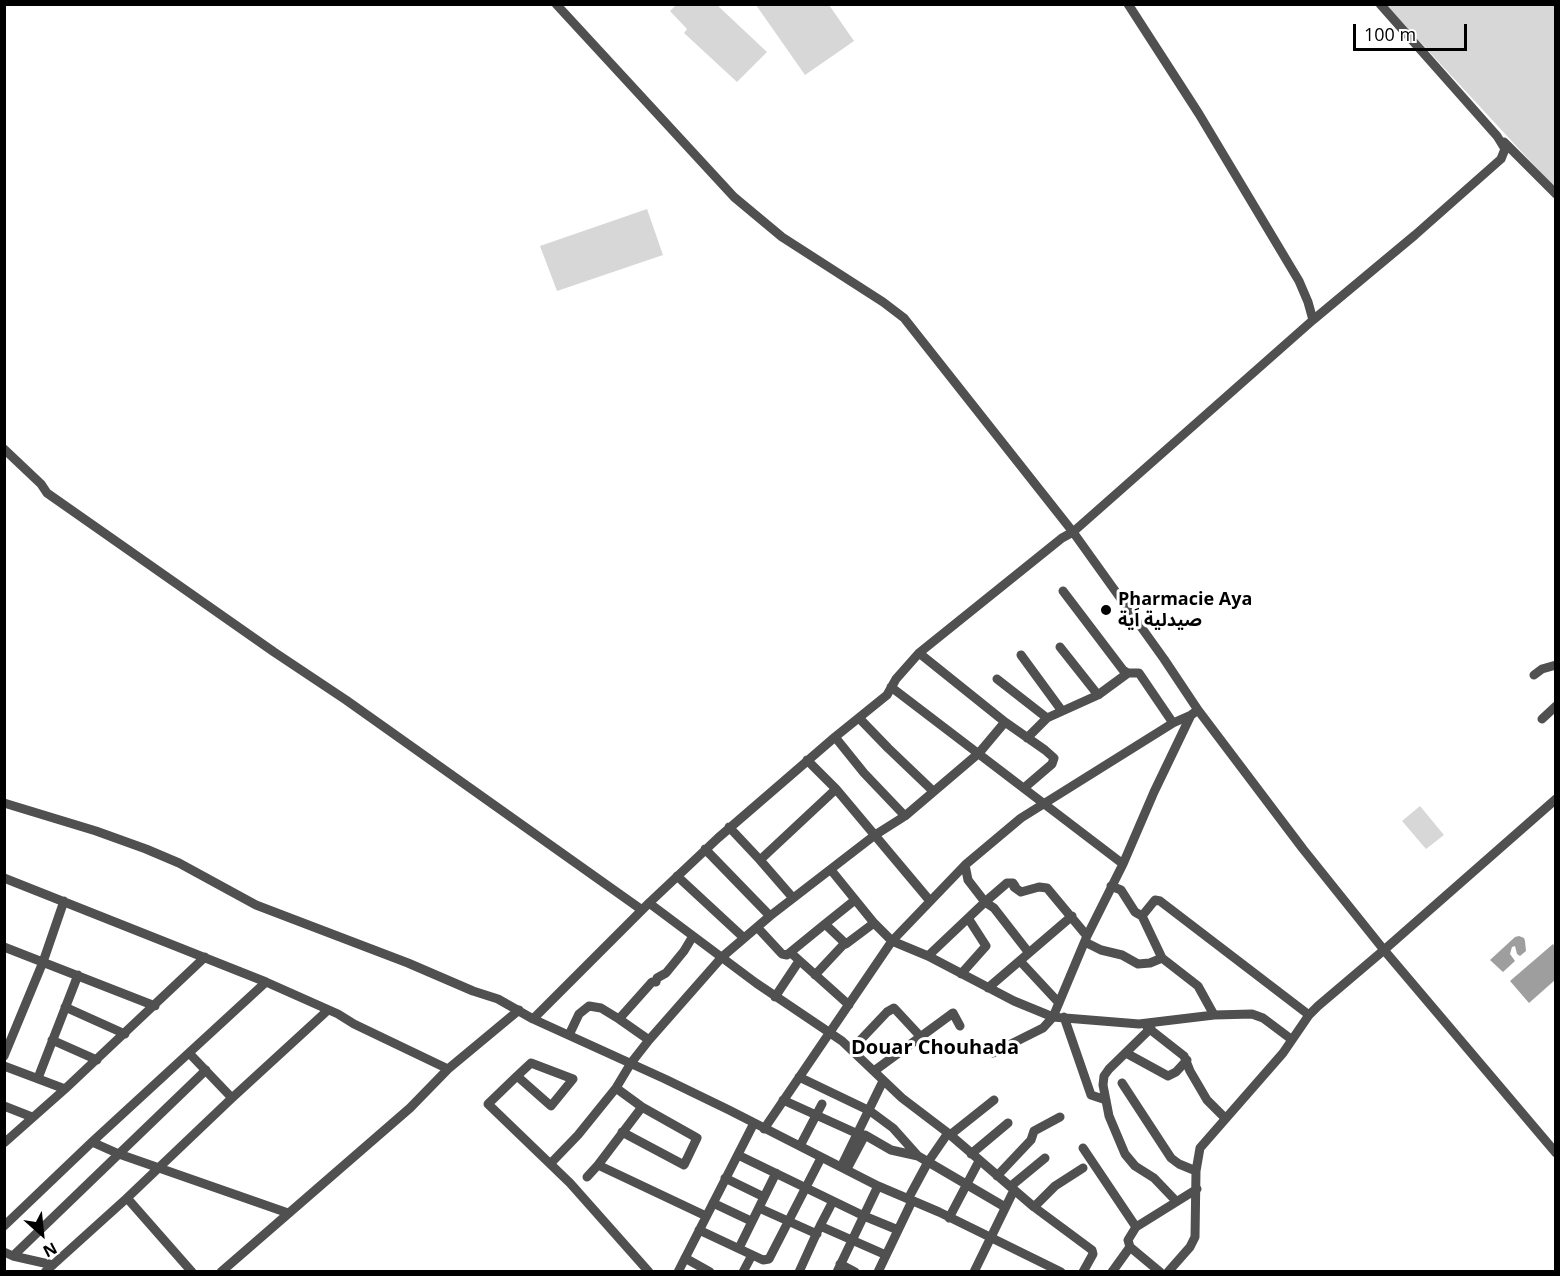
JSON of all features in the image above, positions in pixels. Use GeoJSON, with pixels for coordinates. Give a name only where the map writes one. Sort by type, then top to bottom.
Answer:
{"type":"FeatureCollection","features":[{"type":"Feature","properties":{"kind":"street"},"geometry":{"type":"LineString","coordinates":[[556,4],[734,197],[782,237],[901,315],[1073,532],[1164,659],[1194,713],[1384,950],[1556,1153]]}},
{"type":"Feature","properties":{"kind":"street"},"geometry":{"type":"LineString","coordinates":[[1128,4],[1148,32],[1295,274],[1305,293],[1313,320]]}},
{"type":"Feature","properties":{"kind":"street"},"geometry":{"type":"LineString","coordinates":[[1380,4],[1491,129],[1556,194]]}},
{"type":"Feature","properties":{"kind":"street"},"geometry":{"type":"LineString","coordinates":[[533,1019],[645,906],[729,827],[887,695],[919,654],[1062,538],[1073,532],[1313,320],[1501,159],[1505,149],[1491,129]]}},
{"type":"Feature","properties":{"kind":"street"},"geometry":{"type":"LineString","coordinates":[[4,449],[41,484],[47,493],[274,652],[645,906],[693,936],[828,1034],[842,1041],[884,1081],[1034,1207],[1092,1250],[1093,1254],[1083,1272]]}},
{"type":"Feature","properties":{"kind":"street"},"geometry":{"type":"LineString","coordinates":[[1063,591],[1123,670],[1128,673],[1139,673],[1173,723]]}},
{"type":"Feature","properties":{"kind":"street"},"geometry":{"type":"LineString","coordinates":[[1060,647],[1098,695]]}},
{"type":"Feature","properties":{"kind":"street"},"geometry":{"type":"LineString","coordinates":[[919,654],[1053,757],[1054,760],[1024,788]]}},
{"type":"Feature","properties":{"kind":"street"},"geometry":{"type":"LineString","coordinates":[[1021,656],[1062,711]]}},
{"type":"Feature","properties":{"kind":"street"},"geometry":{"type":"LineString","coordinates":[[1534,675],[1542,669],[1556,665]]}},
{"type":"Feature","properties":{"kind":"street"},"geometry":{"type":"LineString","coordinates":[[1027,738],[1047,718],[1098,695],[1128,673]]}},
{"type":"Feature","properties":{"kind":"street"},"geometry":{"type":"LineString","coordinates":[[997,679],[1047,718]]}},
{"type":"Feature","properties":{"kind":"street"},"geometry":{"type":"LineString","coordinates":[[891,687],[1123,864]]}},
{"type":"Feature","properties":{"kind":"street"},"geometry":{"type":"LineString","coordinates":[[1542,719],[1556,706]]}},
{"type":"Feature","properties":{"kind":"street"},"geometry":{"type":"LineString","coordinates":[[764,1129],[892,941],[965,865],[1013,823],[1173,723],[1194,713]]}},
{"type":"Feature","properties":{"kind":"street"},"geometry":{"type":"LineString","coordinates":[[993,1053],[1043,1028],[1053,1017],[1086,939],[1123,864],[1154,792],[1194,713]]}},
{"type":"Feature","properties":{"kind":"street"},"geometry":{"type":"LineString","coordinates":[[859,718],[933,790]]}},
{"type":"Feature","properties":{"kind":"street"},"geometry":{"type":"LineString","coordinates":[[550,1163],[578,1135],[616,1088],[631,1063],[649,1040],[722,957],[793,898],[905,816],[979,753],[1005,722]]}},
{"type":"Feature","properties":{"kind":"street"},"geometry":{"type":"LineString","coordinates":[[835,737],[864,773],[905,816]]}},
{"type":"Feature","properties":{"kind":"street"},"geometry":{"type":"LineString","coordinates":[[807,760],[836,789],[930,901]]}},
{"type":"Feature","properties":{"kind":"street"},"geometry":{"type":"LineString","coordinates":[[760,860],[836,789]]}},
{"type":"Feature","properties":{"kind":"street"},"geometry":{"type":"LineString","coordinates":[[1168,1272],[1193,1242],[1196,1171],[1200,1148],[1277,1060],[1309,1015],[1556,799]]}},
{"type":"Feature","properties":{"kind":"street"},"geometry":{"type":"LineString","coordinates":[[4,803],[146,849],[179,863],[256,905],[408,963],[472,991],[498,999],[533,1019],[631,1063],[878,1186],[1061,1272]]}},
{"type":"Feature","properties":{"kind":"street"},"geometry":{"type":"LineString","coordinates":[[729,827],[793,898]]}},
{"type":"Feature","properties":{"kind":"street"},"geometry":{"type":"LineString","coordinates":[[705,849],[770,916]]}},
{"type":"Feature","properties":{"kind":"street"},"geometry":{"type":"LineString","coordinates":[[965,865],[969,883],[985,902],[994,908],[1029,952]]}},
{"type":"Feature","properties":{"kind":"street"},"geometry":{"type":"LineString","coordinates":[[831,870],[874,923],[892,941],[928,956],[1014,1002],[1053,1017],[1139,1024],[1245,1013],[1257,1016],[1291,1040]]}},
{"type":"Feature","properties":{"kind":"street"},"geometry":{"type":"LineString","coordinates":[[677,876],[744,938]]}},
{"type":"Feature","properties":{"kind":"street"},"geometry":{"type":"LineString","coordinates":[[4,878],[266,982],[448,1069]]}},
{"type":"Feature","properties":{"kind":"street"},"geometry":{"type":"LineString","coordinates":[[928,956],[1007,883],[1013,883],[1014,887],[1022,892],[1043,887],[1049,891],[1072,916],[1086,939],[1101,950],[1122,955],[1138,964],[1150,963],[1162,958]]}},
{"type":"Feature","properties":{"kind":"street"},"geometry":{"type":"LineString","coordinates":[[1111,886],[1121,890],[1135,912],[1142,916],[1162,958],[1198,986],[1214,1015]]}},
{"type":"Feature","properties":{"kind":"street"},"geometry":{"type":"LineString","coordinates":[[757,927],[782,954],[791,953],[855,900]]}},
{"type":"Feature","properties":{"kind":"street"},"geometry":{"type":"LineString","coordinates":[[1142,916],[1155,900],[1160,901],[1309,1015]]}},
{"type":"Feature","properties":{"kind":"street"},"geometry":{"type":"LineString","coordinates":[[5,1055],[43,962],[64,901]]}},
{"type":"Feature","properties":{"kind":"street"},"geometry":{"type":"LineString","coordinates":[[988,988],[1072,916]]}},
{"type":"Feature","properties":{"kind":"street"},"geometry":{"type":"LineString","coordinates":[[962,974],[987,946],[968,918]]}},
{"type":"Feature","properties":{"kind":"street"},"geometry":{"type":"LineString","coordinates":[[815,975],[844,944],[874,923]]}},
{"type":"Feature","properties":{"kind":"street"},"geometry":{"type":"LineString","coordinates":[[825,924],[844,944]]}},
{"type":"Feature","properties":{"kind":"street"},"geometry":{"type":"LineString","coordinates":[[619,1019],[652,982],[656,982],[657,978],[666,973],[693,936]]}},
{"type":"Feature","properties":{"kind":"street"},"geometry":{"type":"LineString","coordinates":[[4,947],[155,1006]]}},
{"type":"Feature","properties":{"kind":"street"},"geometry":{"type":"LineString","coordinates":[[791,953],[849,1005]]}},
{"type":"Feature","properties":{"kind":"street"},"geometry":{"type":"LineString","coordinates":[[4,1143],[97,1060],[205,957]]}},
{"type":"Feature","properties":{"kind":"street"},"geometry":{"type":"LineString","coordinates":[[775,997],[799,961]]}},
{"type":"Feature","properties":{"kind":"street"},"geometry":{"type":"LineString","coordinates":[[1020,961],[1059,1003]]}},
{"type":"Feature","properties":{"kind":"street"},"geometry":{"type":"LineString","coordinates":[[38,1078],[78,975]]}},
{"type":"Feature","properties":{"kind":"street"},"geometry":{"type":"LineString","coordinates":[[4,1226],[266,982]]}},
{"type":"Feature","properties":{"kind":"street"},"geometry":{"type":"LineString","coordinates":[[569,1035],[579,1014],[589,1006],[601,1008],[649,1040]]}},
{"type":"Feature","properties":{"kind":"street"},"geometry":{"type":"LineString","coordinates":[[65,1007],[125,1034]]}},
{"type":"Feature","properties":{"kind":"street"},"geometry":{"type":"LineString","coordinates":[[852,1049],[887,1012],[894,1008],[920,1036]]}},
{"type":"Feature","properties":{"kind":"street"},"geometry":{"type":"LineString","coordinates":[[206,1070],[119,1154],[9,1254],[49,1268],[328,1010]]}},
{"type":"Feature","properties":{"kind":"street"},"geometry":{"type":"LineString","coordinates":[[221,1272],[410,1108],[448,1069],[519,1010]]}},
{"type":"Feature","properties":{"kind":"street"},"geometry":{"type":"LineString","coordinates":[[874,1071],[953,1013],[960,1026]]}},
{"type":"Feature","properties":{"kind":"street"},"geometry":{"type":"LineString","coordinates":[[1064,1017],[1091,1095],[1106,1100]]}},
{"type":"Feature","properties":{"kind":"street"},"geometry":{"type":"LineString","coordinates":[[1139,1024],[1151,1028],[1187,1060],[1190,1071],[1207,1100],[1225,1118]]}},
{"type":"Feature","properties":{"kind":"street"},"geometry":{"type":"LineString","coordinates":[[1151,1028],[1104,1076],[1103,1085],[1109,1116],[1125,1154],[1135,1166],[1154,1178],[1176,1201]]}},
{"type":"Feature","properties":{"kind":"street"},"geometry":{"type":"LineString","coordinates":[[52,1040],[97,1060]]}},
{"type":"Feature","properties":{"kind":"street"},"geometry":{"type":"LineString","coordinates":[[189,1053],[232,1098]]}},
{"type":"Feature","properties":{"kind":"street"},"geometry":{"type":"LineString","coordinates":[[1126,1053],[1168,1076],[1176,1072],[1187,1060]]}},
{"type":"Feature","properties":{"kind":"street"},"geometry":{"type":"LineString","coordinates":[[517,1076],[551,1106],[573,1079],[531,1063],[517,1076],[488,1104],[550,1163],[649,1272]]}},
{"type":"Feature","properties":{"kind":"street"},"geometry":{"type":"LineString","coordinates":[[4,1066],[65,1089]]}},
{"type":"Feature","properties":{"kind":"street"},"geometry":{"type":"LineString","coordinates":[[799,1077],[870,1111],[893,1128],[918,1156],[1005,1207]]}},
{"type":"Feature","properties":{"kind":"street"},"geometry":{"type":"LineString","coordinates":[[844,1168],[884,1081]]}},
{"type":"Feature","properties":{"kind":"street"},"geometry":{"type":"LineString","coordinates":[[1122,1083],[1171,1158],[1196,1171]]}},
{"type":"Feature","properties":{"kind":"street"},"geometry":{"type":"LineString","coordinates":[[616,1088],[642,1107],[697,1138],[684,1165],[622,1132]]}},
{"type":"Feature","properties":{"kind":"street"},"geometry":{"type":"LineString","coordinates":[[783,1100],[816,1113],[891,1150],[918,1156]]}},
{"type":"Feature","properties":{"kind":"street"},"geometry":{"type":"LineString","coordinates":[[878,1272],[928,1162],[949,1134],[994,1100]]}},
{"type":"Feature","properties":{"kind":"street"},"geometry":{"type":"LineString","coordinates":[[800,1146],[822,1104]]}},
{"type":"Feature","properties":{"kind":"street"},"geometry":{"type":"LineString","coordinates":[[4,1106],[32,1118]]}},
{"type":"Feature","properties":{"kind":"street"},"geometry":{"type":"LineString","coordinates":[[587,1178],[642,1107]]}},
{"type":"Feature","properties":{"kind":"street"},"geometry":{"type":"LineString","coordinates":[[998,1176],[1031,1140],[1034,1131],[1060,1117]]}},
{"type":"Feature","properties":{"kind":"street"},"geometry":{"type":"LineString","coordinates":[[678,1272],[754,1123]]}},
{"type":"Feature","properties":{"kind":"street"},"geometry":{"type":"LineString","coordinates":[[971,1154],[1008,1123]]}},
{"type":"Feature","properties":{"kind":"street"},"geometry":{"type":"LineString","coordinates":[[92,1142],[119,1154],[288,1213]]}},
{"type":"Feature","properties":{"kind":"street"},"geometry":{"type":"LineString","coordinates":[[1083,1148],[1136,1227]]}},
{"type":"Feature","properties":{"kind":"street"},"geometry":{"type":"LineString","coordinates":[[738,1155],[898,1230]]}},
{"type":"Feature","properties":{"kind":"street"},"geometry":{"type":"LineString","coordinates":[[699,1230],[763,1260],[769,1259],[821,1158]]}},
{"type":"Feature","properties":{"kind":"street"},"geometry":{"type":"LineString","coordinates":[[974,1272],[1012,1188],[1045,1158]]}},
{"type":"Feature","properties":{"kind":"street"},"geometry":{"type":"LineString","coordinates":[[949,1218],[979,1161]]}},
{"type":"Feature","properties":{"kind":"street"},"geometry":{"type":"LineString","coordinates":[[598,1165],[706,1216]]}},
{"type":"Feature","properties":{"kind":"street"},"geometry":{"type":"LineString","coordinates":[[1034,1207],[1055,1186],[1083,1168]]}},
{"type":"Feature","properties":{"kind":"street"},"geometry":{"type":"LineString","coordinates":[[738,1248],[776,1173]]}},
{"type":"Feature","properties":{"kind":"street"},"geometry":{"type":"LineString","coordinates":[[725,1178],[764,1197]]}},
{"type":"Feature","properties":{"kind":"street"},"geometry":{"type":"LineString","coordinates":[[855,1272],[838,1268],[878,1186]]}},
{"type":"Feature","properties":{"kind":"street"},"geometry":{"type":"LineString","coordinates":[[1160,1272],[1130,1247],[1128,1242],[1136,1227],[1197,1189]]}},
{"type":"Feature","properties":{"kind":"street"},"geometry":{"type":"LineString","coordinates":[[127,1198],[192,1272]]}},
{"type":"Feature","properties":{"kind":"street"},"geometry":{"type":"LineString","coordinates":[[799,1272],[833,1201]]}},
{"type":"Feature","properties":{"kind":"street"},"geometry":{"type":"LineString","coordinates":[[713,1203],[752,1221]]}},
{"type":"Feature","properties":{"kind":"street"},"geometry":{"type":"LineString","coordinates":[[759,1208],[886,1255]]}},
{"type":"Feature","properties":{"kind":"street"},"geometry":{"type":"LineString","coordinates":[[1113,1272],[1130,1247]]}},
{"type":"Feature","properties":{"kind":"street"},"geometry":{"type":"LineString","coordinates":[[743,1272],[752,1255]]}},
{"type":"Feature","properties":{"kind":"street"},"geometry":{"type":"LineString","coordinates":[[685,1258],[710,1272]]}},
{"type":"Feature","properties":{"kind":"shaded area"},"geometry":{"type":"Polygon","coordinates":[[[676,5],[717,5],[767,52],[737,82],[684,33],[687,29],[670,11],[676,5]]]}},
{"type":"Feature","properties":{"kind":"shaded area"},"geometry":{"type":"Polygon","coordinates":[[[756,5],[829,5],[854,41],[805,75],[756,5]]]}},
{"type":"Feature","properties":{"kind":"shaded area"},"geometry":{"type":"Polygon","coordinates":[[[1386,5],[1555,5],[1555,188],[1386,5]]]}},
{"type":"Feature","properties":{"kind":"shaded area"},"geometry":{"type":"Polygon","coordinates":[[[647,209],[663,255],[557,291],[540,246],[647,209]]]}},
{"type":"Feature","properties":{"kind":"shaded area"},"geometry":{"type":"Polygon","coordinates":[[[1420,806],[1444,835],[1426,849],[1402,821],[1420,806]]]}},
{"type":"Feature","properties":{"kind":"shaded area"},"geometry":{"type":"Polygon","coordinates":[[[1519,936],[1524,938],[1526,951],[1520,956],[1515,946],[1512,947],[1510,954],[1515,961],[1503,972],[1490,960],[1519,936]]]}},
{"type":"Feature","properties":{"kind":"shaded area"},"geometry":{"type":"Polygon","coordinates":[[[1553,944],[1555,947],[1555,980],[1529,1003],[1510,981],[1553,944]]]}},
{"type":"Feature","properties":{"kind":"place","name":"Pharmacie Aya صيدلية اَية"},"geometry":{"type":"Point","coordinates":[1106,610]}},
{"type":"Feature","properties":{"kind":"district","name":"Douar Chouhada"},"geometry":{"type":"Point","coordinates":[935,1048]}}]}
